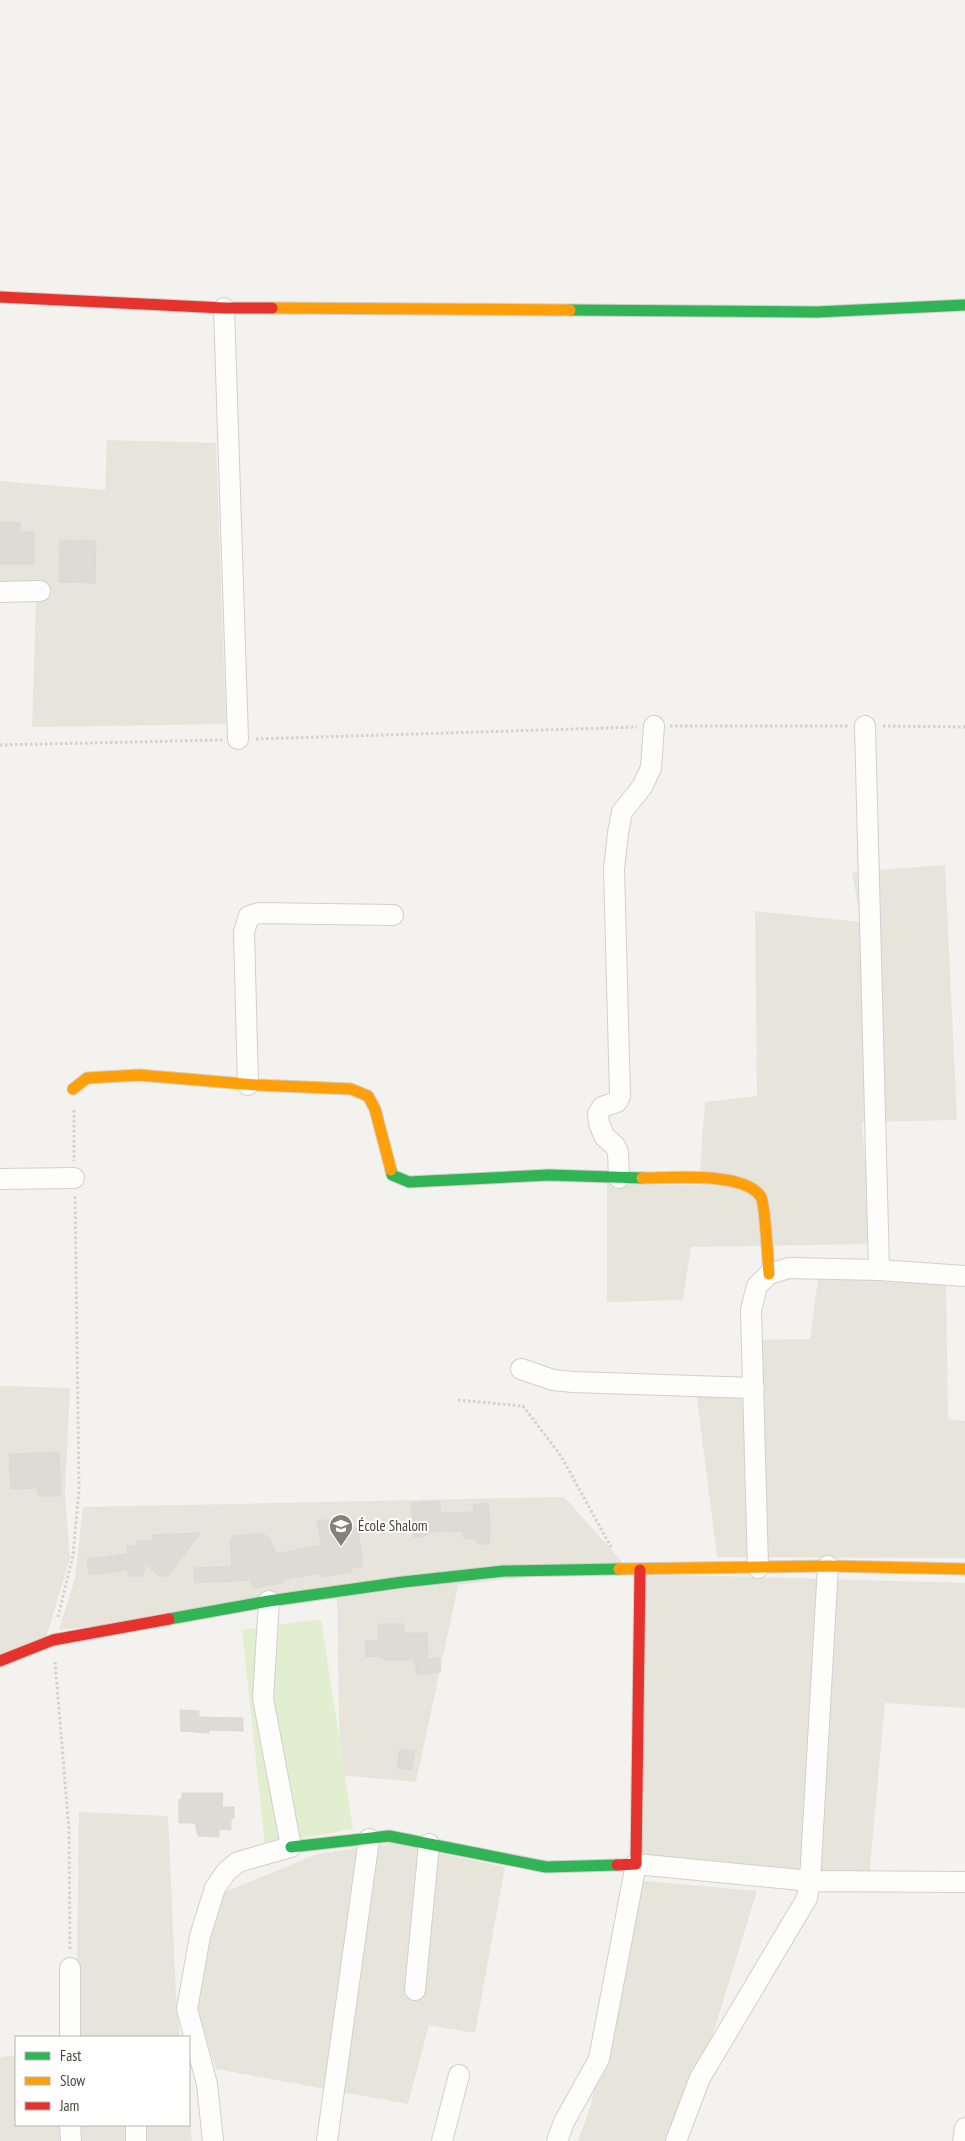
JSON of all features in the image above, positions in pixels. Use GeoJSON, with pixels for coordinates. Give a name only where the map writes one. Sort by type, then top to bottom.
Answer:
{"type":"FeatureCollection","features":[{"type":"Feature","properties":{"kind":"street"},"geometry":{"type":"LineString","coordinates":[[0,297],[224,308],[817,312],[965,305]]}},
{"type":"Feature","properties":{"kind":"street"},"geometry":{"type":"LineString","coordinates":[[224,308],[238,739]]}},
{"type":"Feature","properties":{"kind":"street"},"geometry":{"type":"LineString","coordinates":[[0,592],[40,591]]}},
{"type":"Feature","properties":{"kind":"street"},"geometry":{"type":"LineString","coordinates":[[619,1178],[618,1152],[615,1146],[604,1136],[598,1114],[602,1107],[617,1102],[620,1096],[614,868],[622,812],[642,787],[651,768],[654,726]]}},
{"type":"Feature","properties":{"kind":"street"},"geometry":{"type":"LineString","coordinates":[[865,726],[880,1270]]}},
{"type":"Feature","properties":{"kind":"street"},"geometry":{"type":"LineString","coordinates":[[248,1085],[244,932],[249,916],[259,913],[393,915]]}},
{"type":"Feature","properties":{"kind":"street"},"geometry":{"type":"LineString","coordinates":[[73,1089],[87,1078],[139,1076],[248,1085],[351,1089],[368,1096],[375,1109],[392,1175],[409,1182],[549,1175],[619,1178],[720,1178],[752,1188],[762,1198],[769,1274]]}},
{"type":"Feature","properties":{"kind":"street"},"geometry":{"type":"LineString","coordinates":[[0,1179],[74,1178]]}},
{"type":"Feature","properties":{"kind":"street"},"geometry":{"type":"LineString","coordinates":[[758,1568],[751,1310],[757,1286],[769,1274],[789,1268],[880,1270],[965,1276]]}},
{"type":"Feature","properties":{"kind":"street"},"geometry":{"type":"LineString","coordinates":[[521,1369],[552,1380],[573,1382],[754,1388]]}},
{"type":"Feature","properties":{"kind":"street"},"geometry":{"type":"LineString","coordinates":[[0,1661],[53,1640],[268,1601],[403,1582],[504,1571],[828,1566],[965,1569]]}},
{"type":"Feature","properties":{"kind":"street"},"geometry":{"type":"LineString","coordinates":[[676,2141],[700,2078],[808,1898],[828,1566]]}},
{"type":"Feature","properties":{"kind":"street"},"geometry":{"type":"LineString","coordinates":[[557,2141],[564,2122],[599,2060],[636,1864],[640,1570]]}},
{"type":"Feature","properties":{"kind":"street"},"geometry":{"type":"LineString","coordinates":[[268,1601],[263,1698],[291,1847]]}},
{"type":"Feature","properties":{"kind":"street"},"geometry":{"type":"LineString","coordinates":[[213,2141],[207,2084],[187,2009],[200,1936],[215,1888],[226,1872],[238,1862],[291,1847],[389,1836],[546,1866],[636,1864],[810,1881],[965,1882]]}},
{"type":"Feature","properties":{"kind":"street"},"geometry":{"type":"LineString","coordinates":[[326,2141],[369,1839]]}},
{"type":"Feature","properties":{"kind":"street"},"geometry":{"type":"LineString","coordinates":[[415,1990],[429,1844]]}},
{"type":"Feature","properties":{"kind":"street"},"geometry":{"type":"LineString","coordinates":[[70,1968],[70,2036]]}},
{"type":"Feature","properties":{"kind":"street"},"geometry":{"type":"LineString","coordinates":[[442,2141],[459,2075]]}},
{"type":"Feature","properties":{"kind":"street"},"geometry":{"type":"LineString","coordinates":[[70,2126],[70,2141]]}},
{"type":"Feature","properties":{"kind":"street"},"geometry":{"type":"LineString","coordinates":[[136,2126],[136,2141]]}},
{"type":"Feature","properties":{"kind":"street"},"geometry":{"type":"LineString","coordinates":[[963,2141],[965,2128]]}},
{"type":"Feature","properties":{"kind":"path"},"geometry":{"type":"LineString","coordinates":[[0,745],[654,726],[965,727]]}},
{"type":"Feature","properties":{"kind":"path"},"geometry":{"type":"LineString","coordinates":[[70,1968],[69,1830],[53,1640],[73,1555],[79,1489],[73,1089]]}},
{"type":"Feature","properties":{"kind":"path"},"geometry":{"type":"LineString","coordinates":[[458,1400],[524,1406],[561,1456],[623,1570]]}},
{"type":"Feature","properties":{"kind":"shaded area"},"geometry":{"type":"Polygon","coordinates":[[[107,440],[216,443],[226,724],[32,727],[36,597],[0,598],[0,481],[105,490],[107,440]]]}},
{"type":"Feature","properties":{"kind":"shaded area"},"geometry":{"type":"Polygon","coordinates":[[[945,865],[957,1120],[862,1122],[872,1244],[691,1247],[683,1300],[607,1302],[607,1184],[699,1185],[705,1102],[757,1096],[755,911],[861,922],[852,872],[945,865]]]}},
{"type":"Feature","properties":{"kind":"shaded area"},"geometry":{"type":"Polygon","coordinates":[[[818,1279],[946,1281],[948,1419],[965,1421],[965,1558],[717,1557],[696,1390],[752,1375],[752,1340],[810,1339],[818,1279]]]}},
{"type":"Feature","properties":{"kind":"shaded area"},"geometry":{"type":"Polygon","coordinates":[[[0,1386],[70,1388],[65,1493],[70,1558],[42,1651],[0,1660],[0,1386]]]}},
{"type":"Feature","properties":{"kind":"shaded area"},"geometry":{"type":"Polygon","coordinates":[[[564,1497],[626,1566],[59,1630],[75,1578],[83,1507],[564,1497]]]}},
{"type":"Feature","properties":{"kind":"shaded area"},"geometry":{"type":"Polygon","coordinates":[[[461,1572],[416,1782],[340,1775],[337,1598],[461,1572]]]}},
{"type":"Feature","properties":{"kind":"shaded area"},"geometry":{"type":"Polygon","coordinates":[[[644,1574],[965,1583],[965,1708],[885,1703],[869,1878],[636,1861],[644,1574]]]}},
{"type":"Feature","properties":{"kind":"shaded area"},"geometry":{"type":"Polygon","coordinates":[[[79,1812],[168,1816],[176,1995],[180,2036],[76,2036],[79,1812]]]}},
{"type":"Feature","properties":{"kind":"shaded area"},"geometry":{"type":"Polygon","coordinates":[[[392,1843],[505,1867],[475,2033],[429,2025],[408,2104],[216,2069],[194,2002],[208,1933],[225,1892],[317,1854],[392,1843]]]}},
{"type":"Feature","properties":{"kind":"shaded area"},"geometry":{"type":"Polygon","coordinates":[[[634,1880],[757,1891],[680,2141],[578,2141],[591,2105],[634,1880]]]}},
{"type":"Feature","properties":{"kind":"shaded area"},"geometry":{"type":"Polygon","coordinates":[[[15,2055],[15,2126],[190,2126],[190,2124],[192,2141],[0,2141],[1,2057],[15,2055]]]}},
{"type":"Feature","properties":{"kind":"green space"},"geometry":{"type":"Polygon","coordinates":[[[321,1619],[353,1829],[265,1845],[242,1630],[321,1619]]]}},
{"type":"Feature","properties":{"kind":"building"},"geometry":{"type":"Polygon","coordinates":[[[0,522],[20,523],[20,532],[34,532],[34,564],[0,564],[0,522]]]}},
{"type":"Feature","properties":{"kind":"building"},"geometry":{"type":"Polygon","coordinates":[[[60,540],[96,541],[95,583],[59,582],[60,540]]]}},
{"type":"Feature","properties":{"kind":"building"},"geometry":{"type":"Polygon","coordinates":[[[59,1452],[61,1496],[38,1496],[37,1488],[11,1489],[9,1454],[59,1452]]]}},
{"type":"Feature","properties":{"kind":"building"},"geometry":{"type":"Polygon","coordinates":[[[439,1501],[441,1513],[474,1512],[473,1505],[488,1503],[489,1544],[478,1544],[476,1538],[464,1539],[463,1531],[427,1532],[426,1536],[414,1538],[411,1503],[439,1501]]]}},
{"type":"Feature","properties":{"kind":"building"},"geometry":{"type":"Polygon","coordinates":[[[341,1518],[345,1529],[358,1528],[363,1566],[352,1568],[352,1572],[323,1577],[321,1573],[286,1579],[282,1583],[253,1588],[249,1580],[195,1583],[194,1568],[232,1566],[230,1541],[234,1536],[262,1533],[270,1539],[276,1554],[321,1545],[317,1521],[341,1518]]]}},
{"type":"Feature","properties":{"kind":"building"},"geometry":{"type":"Polygon","coordinates":[[[200,1533],[168,1576],[160,1576],[145,1564],[143,1576],[128,1576],[128,1570],[89,1575],[87,1559],[127,1554],[127,1546],[135,1546],[137,1541],[152,1541],[152,1535],[200,1533]]]}},
{"type":"Feature","properties":{"kind":"building"},"geometry":{"type":"Polygon","coordinates":[[[378,1624],[404,1624],[404,1633],[427,1633],[428,1659],[439,1657],[441,1672],[417,1675],[415,1660],[383,1660],[379,1656],[366,1657],[365,1641],[378,1640],[378,1624]]]}},
{"type":"Feature","properties":{"kind":"building"},"geometry":{"type":"Polygon","coordinates":[[[180,1710],[199,1711],[199,1717],[243,1718],[243,1731],[209,1730],[209,1733],[181,1731],[180,1710]]]}},
{"type":"Feature","properties":{"kind":"building"},"geometry":{"type":"Polygon","coordinates":[[[400,1749],[415,1751],[412,1770],[397,1768],[400,1749]]]}},
{"type":"Feature","properties":{"kind":"building"},"geometry":{"type":"Polygon","coordinates":[[[182,1793],[223,1793],[222,1807],[234,1807],[231,1830],[219,1829],[219,1837],[198,1836],[195,1823],[179,1823],[179,1799],[182,1799],[182,1793]]]}},
{"type":"Feature","properties":{"kind":"traffic: fast"},"geometry":{"type":"LineString","coordinates":[[570,310],[817,312],[965,305]]}},
{"type":"Feature","properties":{"kind":"traffic: fast"},"geometry":{"type":"LineString","coordinates":[[391,1170],[392,1175],[409,1182],[549,1175],[642,1178]]}},
{"type":"Feature","properties":{"kind":"traffic: fast"},"geometry":{"type":"LineString","coordinates":[[169,1619],[269,1601],[403,1582],[504,1571],[619,1569]]}},
{"type":"Feature","properties":{"kind":"traffic: fast"},"geometry":{"type":"LineString","coordinates":[[291,1847],[389,1836],[546,1867],[617,1865]]}},
{"type":"Feature","properties":{"kind":"traffic: slow"},"geometry":{"type":"LineString","coordinates":[[272,308],[570,310]]}},
{"type":"Feature","properties":{"kind":"traffic: slow"},"geometry":{"type":"LineString","coordinates":[[73,1089],[87,1078],[139,1075],[257,1085],[351,1089],[368,1096],[375,1109],[391,1170]]}},
{"type":"Feature","properties":{"kind":"traffic: slow"},"geometry":{"type":"LineString","coordinates":[[642,1178],[706,1178],[740,1183],[752,1189],[761,1197],[769,1274]]}},
{"type":"Feature","properties":{"kind":"traffic: slow"},"geometry":{"type":"LineString","coordinates":[[619,1569],[828,1566],[965,1569]]}},
{"type":"Feature","properties":{"kind":"traffic: jam"},"geometry":{"type":"LineString","coordinates":[[0,297],[224,308],[272,308]]}},
{"type":"Feature","properties":{"kind":"traffic: jam"},"geometry":{"type":"LineString","coordinates":[[617,1865],[636,1864],[640,1570]]}},
{"type":"Feature","properties":{"kind":"traffic: jam"},"geometry":{"type":"LineString","coordinates":[[0,1661],[53,1640],[169,1619]]}},
{"type":"Feature","properties":{"kind":"place","name":"École Shalom"},"geometry":{"type":"Point","coordinates":[341,1547]}}]}
